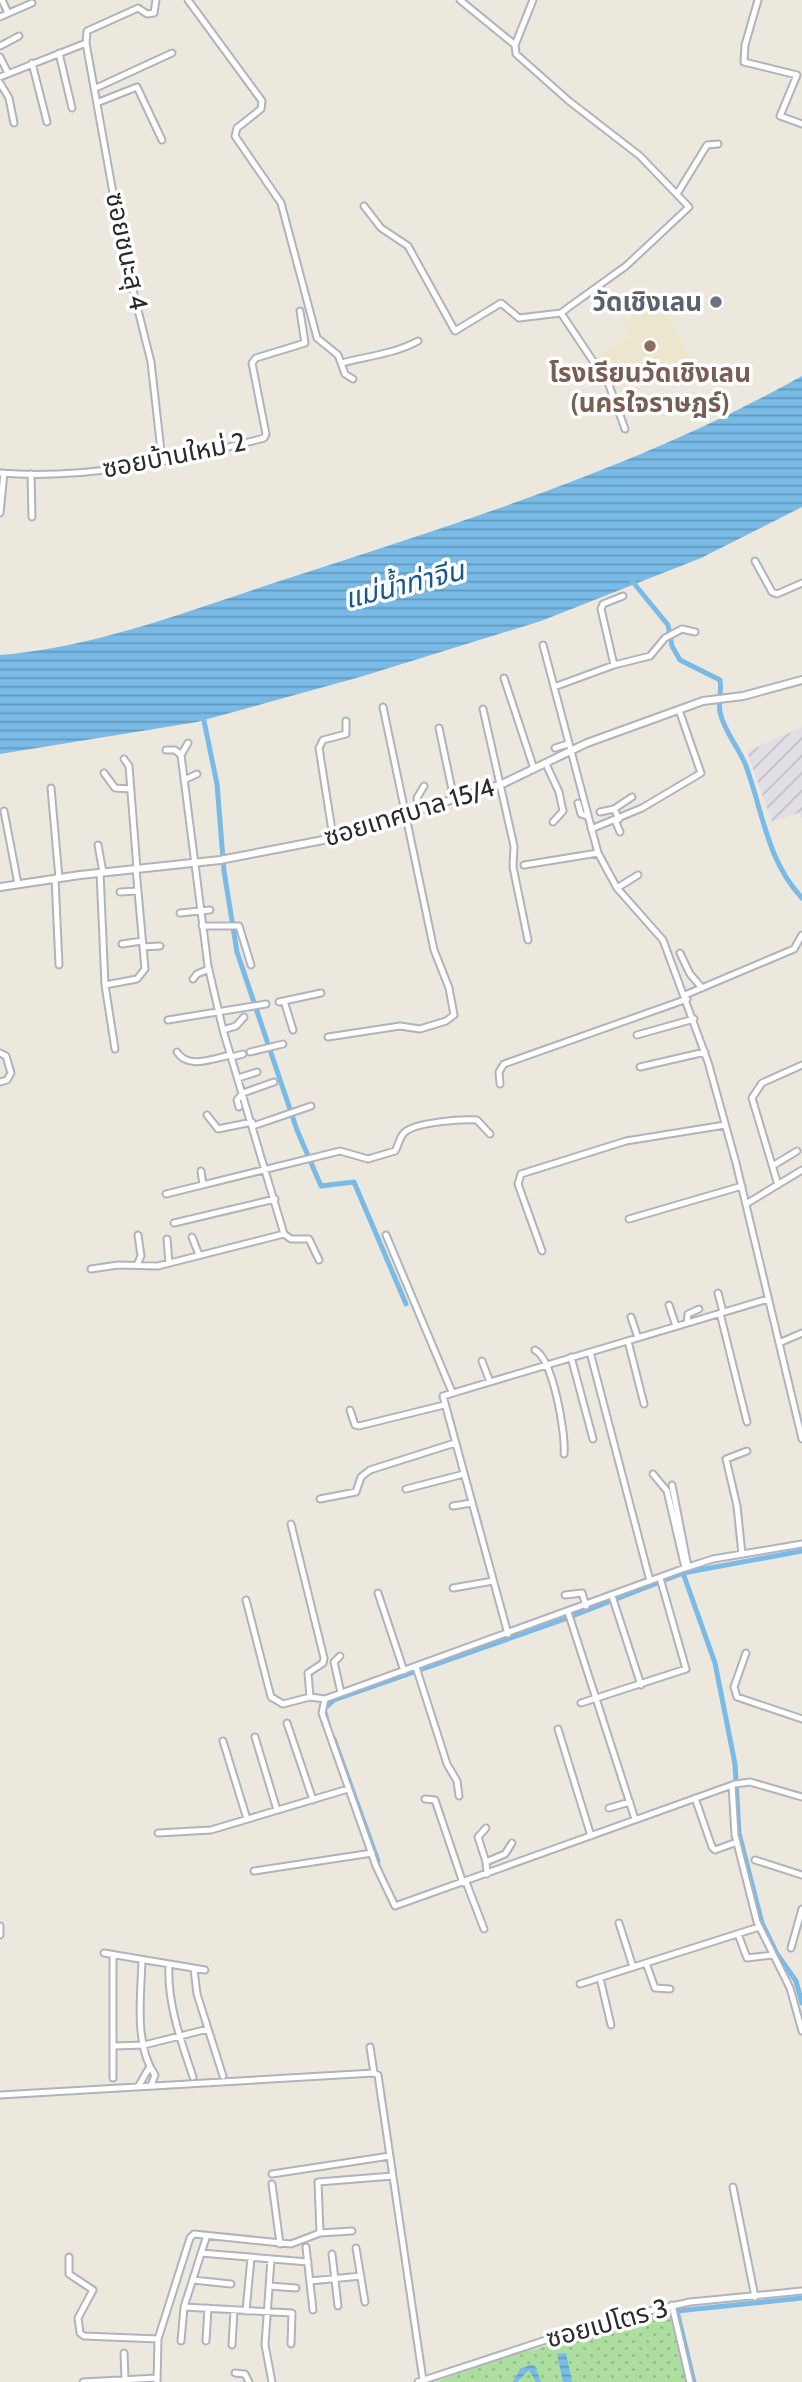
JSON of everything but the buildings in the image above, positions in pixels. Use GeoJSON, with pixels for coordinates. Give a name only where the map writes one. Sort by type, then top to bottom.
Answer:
{"type":"FeatureCollection","features":[{"type":"Feature","properties":{"kind":"street"},"geometry":{"type":"LineString","coordinates":[[2,0],[8,13]]}},
{"type":"Feature","properties":{"kind":"street"},"geometry":{"type":"LineString","coordinates":[[0,77],[86,43],[86,32],[90,28],[135,8],[147,15],[154,13],[156,0]]}},
{"type":"Feature","properties":{"kind":"street"},"geometry":{"type":"LineString","coordinates":[[188,0],[262,101],[261,109],[237,128],[235,136],[281,203],[317,338],[335,352],[345,374],[353,379]]}},
{"type":"Feature","properties":{"kind":"street"},"geometry":{"type":"LineString","coordinates":[[460,0],[515,45]]}},
{"type":"Feature","properties":{"kind":"street"},"geometry":{"type":"LineString","coordinates":[[364,206],[381,228],[408,246],[453,330],[501,303],[519,318],[561,313],[626,266],[689,207],[640,156],[518,57],[515,45],[533,0]]}},
{"type":"Feature","properties":{"kind":"street"},"geometry":{"type":"LineString","coordinates":[[758,0],[745,45],[744,62],[797,75],[780,116],[802,124]]}},
{"type":"Feature","properties":{"kind":"street"},"geometry":{"type":"LineString","coordinates":[[0,17],[32,4]]}},
{"type":"Feature","properties":{"kind":"street"},"geometry":{"type":"LineString","coordinates":[[0,46],[19,36]]}},
{"type":"Feature","properties":{"kind":"street","name":"ซอยชนะสุ 4"},"geometry":{"type":"LineString","coordinates":[[86,43],[99,102],[124,254],[150,362],[162,460]]}},
{"type":"Feature","properties":{"kind":"street"},"geometry":{"type":"LineString","coordinates":[[59,53],[72,108]]}},
{"type":"Feature","properties":{"kind":"street"},"geometry":{"type":"LineString","coordinates":[[96,88],[172,53]]}},
{"type":"Feature","properties":{"kind":"street"},"geometry":{"type":"LineString","coordinates":[[0,57],[8,73]]}},
{"type":"Feature","properties":{"kind":"street"},"geometry":{"type":"LineString","coordinates":[[32,63],[47,122]]}},
{"type":"Feature","properties":{"kind":"street"},"geometry":{"type":"LineString","coordinates":[[0,83],[9,98],[14,123]]}},
{"type":"Feature","properties":{"kind":"street"},"geometry":{"type":"LineString","coordinates":[[99,102],[137,87],[162,140]]}},
{"type":"Feature","properties":{"kind":"street"},"geometry":{"type":"LineString","coordinates":[[677,194],[707,145],[718,144]]}},
{"type":"Feature","properties":{"kind":"street","name":"ซอยบ้านใหม่ 2"},"geometry":{"type":"LineString","coordinates":[[2,473],[94,470],[162,460],[265,436],[264,414],[252,363],[256,358],[305,343],[300,311]]}},
{"type":"Feature","properties":{"kind":"street"},"geometry":{"type":"LineString","coordinates":[[561,313],[609,385],[625,429]]}},
{"type":"Feature","properties":{"kind":"street"},"geometry":{"type":"LineString","coordinates":[[342,363],[381,352],[397,352],[418,341]]}},
{"type":"Feature","properties":{"kind":"street"},"geometry":{"type":"LineString","coordinates":[[0,513],[2,473]]}},
{"type":"Feature","properties":{"kind":"street"},"geometry":{"type":"LineString","coordinates":[[31,474],[32,517]]}},
{"type":"Feature","properties":{"kind":"street"},"geometry":{"type":"LineString","coordinates":[[755,561],[772,592],[777,594],[802,583]]}},
{"type":"Feature","properties":{"kind":"street"},"geometry":{"type":"LineString","coordinates":[[614,665],[601,609],[603,604],[623,596]]}},
{"type":"Feature","properties":{"kind":"street"},"geometry":{"type":"LineString","coordinates":[[554,687],[614,665],[650,656],[666,638],[681,629],[695,632]]}},
{"type":"Feature","properties":{"kind":"street"},"geometry":{"type":"LineString","coordinates":[[542,645],[598,852],[617,888],[663,940],[705,1052],[742,1186],[802,1439]]}},
{"type":"Feature","properties":{"kind":"street"},"geometry":{"type":"LineString","coordinates":[[504,678],[534,769]]}},
{"type":"Feature","properties":{"kind":"street","name":"ซอยเทศบาล 15/4"},"geometry":{"type":"LineString","coordinates":[[0,887],[102,872],[220,860],[332,837],[502,784],[545,764],[568,748],[679,710],[718,697],[727,698],[802,680]]}},
{"type":"Feature","properties":{"kind":"street"},"geometry":{"type":"LineString","coordinates":[[328,1037],[400,1026],[420,1030],[446,1021],[454,1015],[449,988],[434,950],[383,707]]}},
{"type":"Feature","properties":{"kind":"street"},"geometry":{"type":"LineString","coordinates":[[483,709],[502,784],[514,846],[513,867],[528,940]]}},
{"type":"Feature","properties":{"kind":"street"},"geometry":{"type":"LineString","coordinates":[[591,829],[617,820],[701,773],[679,710]]}},
{"type":"Feature","properties":{"kind":"street"},"geometry":{"type":"LineString","coordinates":[[332,837],[319,748],[323,740],[346,734],[346,721]]}},
{"type":"Feature","properties":{"kind":"street"},"geometry":{"type":"LineString","coordinates":[[439,727],[454,799]]}},
{"type":"Feature","properties":{"kind":"street"},"geometry":{"type":"LineString","coordinates":[[188,743],[181,755],[202,926],[218,1013],[284,1234],[291,1240],[309,1239],[319,1261]]}},
{"type":"Feature","properties":{"kind":"street"},"geometry":{"type":"LineString","coordinates":[[555,748],[568,748]]}},
{"type":"Feature","properties":{"kind":"street"},"geometry":{"type":"LineString","coordinates":[[166,750],[175,750],[181,755]]}},
{"type":"Feature","properties":{"kind":"street"},"geometry":{"type":"LineString","coordinates":[[105,985],[142,976],[145,969],[129,766],[124,759]]}},
{"type":"Feature","properties":{"kind":"street"},"geometry":{"type":"LineString","coordinates":[[545,764],[559,792],[563,811],[554,822]]}},
{"type":"Feature","properties":{"kind":"street"},"geometry":{"type":"LineString","coordinates":[[104,773],[115,788],[131,789]]}},
{"type":"Feature","properties":{"kind":"street"},"geometry":{"type":"LineString","coordinates":[[184,780],[197,774]]}},
{"type":"Feature","properties":{"kind":"street"},"geometry":{"type":"LineString","coordinates":[[419,811],[417,798],[424,786]]}},
{"type":"Feature","properties":{"kind":"street"},"geometry":{"type":"LineString","coordinates":[[51,789],[59,965]]}},
{"type":"Feature","properties":{"kind":"street"},"geometry":{"type":"LineString","coordinates":[[600,812],[614,809],[632,797]]}},
{"type":"Feature","properties":{"kind":"street"},"geometry":{"type":"LineString","coordinates":[[578,803],[581,814],[587,816]]}},
{"type":"Feature","properties":{"kind":"street"},"geometry":{"type":"LineString","coordinates":[[614,809],[620,832]]}},
{"type":"Feature","properties":{"kind":"street"},"geometry":{"type":"LineString","coordinates":[[4,811],[18,884]]}},
{"type":"Feature","properties":{"kind":"street"},"geometry":{"type":"LineString","coordinates":[[98,845],[102,872],[105,985],[115,1049]]}},
{"type":"Feature","properties":{"kind":"street"},"geometry":{"type":"LineString","coordinates":[[524,865],[598,852]]}},
{"type":"Feature","properties":{"kind":"street"},"geometry":{"type":"LineString","coordinates":[[617,888],[638,875]]}},
{"type":"Feature","properties":{"kind":"street"},"geometry":{"type":"LineString","coordinates":[[120,892],[138,891]]}},
{"type":"Feature","properties":{"kind":"street"},"geometry":{"type":"LineString","coordinates":[[180,913],[211,910]]}},
{"type":"Feature","properties":{"kind":"street"},"geometry":{"type":"LineString","coordinates":[[202,926],[234,925],[244,934],[245,952],[251,965]]}},
{"type":"Feature","properties":{"kind":"street"},"geometry":{"type":"LineString","coordinates":[[500,1084],[499,1072],[504,1064],[686,997],[794,949],[802,935]]}},
{"type":"Feature","properties":{"kind":"street"},"geometry":{"type":"LineString","coordinates":[[122,944],[160,946]]}},
{"type":"Feature","properties":{"kind":"street"},"geometry":{"type":"LineString","coordinates":[[680,953],[690,974],[702,988]]}},
{"type":"Feature","properties":{"kind":"street"},"geometry":{"type":"LineString","coordinates":[[194,979],[197,974],[209,969]]}},
{"type":"Feature","properties":{"kind":"street"},"geometry":{"type":"LineString","coordinates":[[293,1030],[281,1001],[321,993]]}},
{"type":"Feature","properties":{"kind":"street"},"geometry":{"type":"LineString","coordinates":[[168,1020],[261,1006]]}},
{"type":"Feature","properties":{"kind":"street"},"geometry":{"type":"LineString","coordinates":[[223,1030],[236,1026],[244,1017]]}},
{"type":"Feature","properties":{"kind":"street"},"geometry":{"type":"LineString","coordinates":[[637,1035],[694,1019]]}},
{"type":"Feature","properties":{"kind":"street"},"geometry":{"type":"LineString","coordinates":[[250,1052],[283,1044]]}},
{"type":"Feature","properties":{"kind":"street"},"geometry":{"type":"LineString","coordinates":[[0,1052],[6,1056],[10,1073],[7,1080],[0,1082]]}},
{"type":"Feature","properties":{"kind":"street"},"geometry":{"type":"LineString","coordinates":[[177,1052],[184,1060],[197,1062],[243,1054]]}},
{"type":"Feature","properties":{"kind":"street"},"geometry":{"type":"LineString","coordinates":[[640,1067],[705,1052]]}},
{"type":"Feature","properties":{"kind":"street"},"geometry":{"type":"LineString","coordinates":[[778,1185],[752,1097],[753,1092],[762,1083],[802,1065]]}},
{"type":"Feature","properties":{"kind":"street"},"geometry":{"type":"LineString","coordinates":[[238,1077],[257,1072]]}},
{"type":"Feature","properties":{"kind":"street"},"geometry":{"type":"LineString","coordinates":[[239,1107],[237,1100],[243,1093],[274,1082]]}},
{"type":"Feature","properties":{"kind":"street"},"geometry":{"type":"LineString","coordinates":[[207,1115],[218,1129],[253,1124],[311,1106]]}},
{"type":"Feature","properties":{"kind":"street"},"geometry":{"type":"LineString","coordinates":[[166,1194],[344,1150],[374,1159],[396,1152],[399,1139],[408,1130],[445,1120],[477,1120],[490,1134]]}},
{"type":"Feature","properties":{"kind":"street"},"geometry":{"type":"LineString","coordinates":[[542,1251],[518,1184],[521,1174],[626,1141],[725,1125]]}},
{"type":"Feature","properties":{"kind":"street"},"geometry":{"type":"LineString","coordinates":[[774,1165],[797,1151]]}},
{"type":"Feature","properties":{"kind":"street"},"geometry":{"type":"LineString","coordinates":[[746,1204],[802,1170]]}},
{"type":"Feature","properties":{"kind":"street"},"geometry":{"type":"LineString","coordinates":[[201,1171],[203,1185]]}},
{"type":"Feature","properties":{"kind":"street"},"geometry":{"type":"LineString","coordinates":[[629,1219],[742,1186]]}},
{"type":"Feature","properties":{"kind":"street"},"geometry":{"type":"LineString","coordinates":[[174,1223],[275,1199]]}},
{"type":"Feature","properties":{"kind":"street"},"geometry":{"type":"LineString","coordinates":[[137,1265],[141,1256],[138,1234]]}},
{"type":"Feature","properties":{"kind":"street"},"geometry":{"type":"LineString","coordinates":[[91,1269],[169,1263],[284,1234]]}},
{"type":"Feature","properties":{"kind":"street"},"geometry":{"type":"LineString","coordinates":[[386,1235],[447,1394],[444,1405],[508,1634]]}},
{"type":"Feature","properties":{"kind":"street"},"geometry":{"type":"LineString","coordinates":[[192,1237],[199,1255]]}},
{"type":"Feature","properties":{"kind":"street"},"geometry":{"type":"LineString","coordinates":[[167,1240],[169,1263]]}},
{"type":"Feature","properties":{"kind":"street"},"geometry":{"type":"LineString","coordinates":[[718,1293],[747,1422]]}},
{"type":"Feature","properties":{"kind":"street"},"geometry":{"type":"LineString","coordinates":[[447,1394],[768,1299]]}},
{"type":"Feature","properties":{"kind":"street"},"geometry":{"type":"LineString","coordinates":[[669,1305],[676,1326]]}},
{"type":"Feature","properties":{"kind":"street"},"geometry":{"type":"LineString","coordinates":[[687,1322],[688,1314],[699,1309]]}},
{"type":"Feature","properties":{"kind":"street"},"geometry":{"type":"LineString","coordinates":[[631,1317],[638,1338]]}},
{"type":"Feature","properties":{"kind":"street"},"geometry":{"type":"LineString","coordinates":[[779,1343],[802,1333]]}},
{"type":"Feature","properties":{"kind":"street"},"geometry":{"type":"LineString","coordinates":[[628,1341],[644,1405]]}},
{"type":"Feature","properties":{"kind":"street"},"geometry":{"type":"LineString","coordinates":[[535,1350],[544,1356],[547,1364],[564,1431],[564,1454]]}},
{"type":"Feature","properties":{"kind":"street"},"geometry":{"type":"LineString","coordinates":[[590,1352],[650,1581]]}},
{"type":"Feature","properties":{"kind":"street"},"geometry":{"type":"LineString","coordinates":[[571,1357],[593,1438]]}},
{"type":"Feature","properties":{"kind":"street"},"geometry":{"type":"LineString","coordinates":[[482,1361],[490,1381]]}},
{"type":"Feature","properties":{"kind":"street"},"geometry":{"type":"LineString","coordinates":[[350,1410],[355,1425],[359,1426],[444,1405]]}},
{"type":"Feature","properties":{"kind":"street"},"geometry":{"type":"LineString","coordinates":[[320,1499],[356,1492],[361,1477],[370,1470],[455,1443]]}},
{"type":"Feature","properties":{"kind":"street"},"geometry":{"type":"LineString","coordinates":[[742,1555],[737,1506],[726,1459],[747,1451]]}},
{"type":"Feature","properties":{"kind":"street"},"geometry":{"type":"LineString","coordinates":[[406,1489],[464,1474]]}},
{"type":"Feature","properties":{"kind":"street"},"geometry":{"type":"LineString","coordinates":[[653,1474],[667,1491],[687,1567]]}},
{"type":"Feature","properties":{"kind":"street"},"geometry":{"type":"LineString","coordinates":[[672,1485],[687,1567]]}},
{"type":"Feature","properties":{"kind":"street"},"geometry":{"type":"LineString","coordinates":[[453,1506],[471,1503]]}},
{"type":"Feature","properties":{"kind":"street"},"geometry":{"type":"LineString","coordinates":[[291,1524],[324,1658],[323,1662],[308,1673],[310,1697]]}},
{"type":"Feature","properties":{"kind":"street"},"geometry":{"type":"LineString","coordinates":[[246,1600],[271,1698],[283,1704],[310,1697],[325,1699],[404,1671],[417,1671],[687,1567],[802,1544]]}},
{"type":"Feature","properties":{"kind":"street"},"geometry":{"type":"LineString","coordinates":[[580,1703],[641,1685],[687,1667],[660,1579]]}},
{"type":"Feature","properties":{"kind":"street"},"geometry":{"type":"LineString","coordinates":[[453,1588],[493,1581]]}},
{"type":"Feature","properties":{"kind":"street"},"geometry":{"type":"LineString","coordinates":[[378,1593],[404,1671]]}},
{"type":"Feature","properties":{"kind":"street"},"geometry":{"type":"LineString","coordinates":[[565,1595],[582,1593],[586,1606]]}},
{"type":"Feature","properties":{"kind":"street"},"geometry":{"type":"LineString","coordinates":[[612,1597],[641,1685]]}},
{"type":"Feature","properties":{"kind":"street"},"geometry":{"type":"LineString","coordinates":[[568,1612],[635,1819]]}},
{"type":"Feature","properties":{"kind":"street"},"geometry":{"type":"LineString","coordinates":[[746,1653],[734,1687],[737,1697],[802,1719]]}},
{"type":"Feature","properties":{"kind":"street"},"geometry":{"type":"LineString","coordinates":[[340,1656],[334,1662],[341,1693]]}},
{"type":"Feature","properties":{"kind":"street"},"geometry":{"type":"LineString","coordinates":[[417,1671],[447,1764],[457,1781],[459,1796]]}},
{"type":"Feature","properties":{"kind":"street"},"geometry":{"type":"LineString","coordinates":[[325,1699],[322,1713],[348,1789],[396,1906],[733,1784],[745,1782],[802,1797]]}},
{"type":"Feature","properties":{"kind":"street"},"geometry":{"type":"LineString","coordinates":[[288,1723],[313,1800]]}},
{"type":"Feature","properties":{"kind":"street"},"geometry":{"type":"LineString","coordinates":[[558,1729],[591,1836]]}},
{"type":"Feature","properties":{"kind":"street"},"geometry":{"type":"LineString","coordinates":[[255,1737],[277,1810]]}},
{"type":"Feature","properties":{"kind":"street"},"geometry":{"type":"LineString","coordinates":[[223,1741],[247,1819]]}},
{"type":"Feature","properties":{"kind":"street"},"geometry":{"type":"LineString","coordinates":[[733,1784],[737,1842],[759,1927],[790,1988],[802,2031]]}},
{"type":"Feature","properties":{"kind":"street"},"geometry":{"type":"LineString","coordinates":[[158,1833],[211,1830],[348,1789]]}},
{"type":"Feature","properties":{"kind":"street"},"geometry":{"type":"LineString","coordinates":[[695,1798],[712,1847],[715,1850],[737,1842]]}},
{"type":"Feature","properties":{"kind":"street"},"geometry":{"type":"LineString","coordinates":[[425,1799],[435,1800],[484,1929]]}},
{"type":"Feature","properties":{"kind":"street"},"geometry":{"type":"LineString","coordinates":[[610,1808],[630,1802]]}},
{"type":"Feature","properties":{"kind":"street"},"geometry":{"type":"LineString","coordinates":[[486,1828],[478,1837],[487,1874]]}},
{"type":"Feature","properties":{"kind":"street"},"geometry":{"type":"LineString","coordinates":[[486,1862],[505,1854],[512,1843]]}},
{"type":"Feature","properties":{"kind":"street"},"geometry":{"type":"LineString","coordinates":[[254,1871],[372,1853]]}},
{"type":"Feature","properties":{"kind":"street"},"geometry":{"type":"LineString","coordinates":[[755,1860],[802,1875]]}},
{"type":"Feature","properties":{"kind":"street"},"geometry":{"type":"LineString","coordinates":[[791,1948],[802,1909]]}},
{"type":"Feature","properties":{"kind":"street"},"geometry":{"type":"LineString","coordinates":[[619,1923],[633,1967]]}},
{"type":"Feature","properties":{"kind":"street"},"geometry":{"type":"LineString","coordinates":[[0,1926],[0,1935]]}},
{"type":"Feature","properties":{"kind":"street"},"geometry":{"type":"LineString","coordinates":[[580,1984],[759,1927]]}},
{"type":"Feature","properties":{"kind":"street"},"geometry":{"type":"LineString","coordinates":[[738,1934],[747,1958],[772,1955]]}},
{"type":"Feature","properties":{"kind":"street"},"geometry":{"type":"LineString","coordinates":[[104,1953],[205,1969]]}},
{"type":"Feature","properties":{"kind":"street"},"geometry":{"type":"LineString","coordinates":[[113,1955],[113,2078]]}},
{"type":"Feature","properties":{"kind":"street"},"geometry":{"type":"LineString","coordinates":[[142,1960],[144,2045],[149,2068],[155,2075],[152,2086]]}},
{"type":"Feature","properties":{"kind":"street"},"geometry":{"type":"LineString","coordinates":[[646,1963],[655,1988],[670,1989]]}},
{"type":"Feature","properties":{"kind":"street"},"geometry":{"type":"LineString","coordinates":[[169,1965],[169,1985],[179,2036],[193,2077]]}},
{"type":"Feature","properties":{"kind":"street"},"geometry":{"type":"LineString","coordinates":[[194,1969],[197,1994],[223,2076]]}},
{"type":"Feature","properties":{"kind":"street"},"geometry":{"type":"LineString","coordinates":[[600,1978],[611,2025]]}},
{"type":"Feature","properties":{"kind":"street"},"geometry":{"type":"LineString","coordinates":[[114,2046],[144,2045],[208,2029]]}},
{"type":"Feature","properties":{"kind":"street"},"geometry":{"type":"LineString","coordinates":[[370,2047],[374,2073],[378,2075],[420,2381]]}},
{"type":"Feature","properties":{"kind":"street"},"geometry":{"type":"LineString","coordinates":[[138,2087],[149,2068]]}},
{"type":"Feature","properties":{"kind":"street"},"geometry":{"type":"LineString","coordinates":[[0,2095],[374,2073]]}},
{"type":"Feature","properties":{"kind":"street"},"geometry":{"type":"LineString","coordinates":[[272,2174],[390,2156]]}},
{"type":"Feature","properties":{"kind":"street"},"geometry":{"type":"LineString","coordinates":[[320,2233],[318,2182],[393,2176]]}},
{"type":"Feature","properties":{"kind":"street"},"geometry":{"type":"LineString","coordinates":[[272,2184],[280,2244]]}},
{"type":"Feature","properties":{"kind":"street"},"geometry":{"type":"LineString","coordinates":[[733,2187],[755,2297]]}},
{"type":"Feature","properties":{"kind":"street"},"geometry":{"type":"LineString","coordinates":[[83,2382],[158,2380],[158,2339],[190,2238],[194,2234],[292,2244],[320,2233],[352,2231]]}},
{"type":"Feature","properties":{"kind":"street"},"geometry":{"type":"LineString","coordinates":[[181,2341],[184,2307],[206,2238]]}},
{"type":"Feature","properties":{"kind":"street"},"geometry":{"type":"LineString","coordinates":[[306,2247],[313,2310]]}},
{"type":"Feature","properties":{"kind":"street"},"geometry":{"type":"LineString","coordinates":[[356,2248],[365,2302]]}},
{"type":"Feature","properties":{"kind":"street"},"geometry":{"type":"LineString","coordinates":[[201,2253],[308,2262]]}},
{"type":"Feature","properties":{"kind":"street"},"geometry":{"type":"LineString","coordinates":[[332,2254],[338,2306]]}},
{"type":"Feature","properties":{"kind":"street"},"geometry":{"type":"LineString","coordinates":[[69,2257],[69,2274],[93,2290],[77,2321],[80,2333],[84,2336],[158,2339]]}},
{"type":"Feature","properties":{"kind":"street"},"geometry":{"type":"LineString","coordinates":[[246,2311],[251,2258]]}},
{"type":"Feature","properties":{"kind":"street"},"geometry":{"type":"LineString","coordinates":[[271,2259],[265,2351],[272,2382]]}},
{"type":"Feature","properties":{"kind":"street"},"geometry":{"type":"LineString","coordinates":[[310,2281],[360,2276]]}},
{"type":"Feature","properties":{"kind":"street"},"geometry":{"type":"LineString","coordinates":[[193,2280],[231,2284]]}},
{"type":"Feature","properties":{"kind":"street"},"geometry":{"type":"LineString","coordinates":[[269,2286],[296,2288]]}},
{"type":"Feature","properties":{"kind":"street","name":"ซอยเปโตร 3"},"geometry":{"type":"LineString","coordinates":[[420,2381],[604,2321],[672,2305],[802,2291]]}},
{"type":"Feature","properties":{"kind":"street"},"geometry":{"type":"LineString","coordinates":[[672,2305],[690,2382]]}},
{"type":"Feature","properties":{"kind":"street"},"geometry":{"type":"LineString","coordinates":[[184,2307],[293,2315],[291,2344]]}},
{"type":"Feature","properties":{"kind":"street"},"geometry":{"type":"LineString","coordinates":[[206,2341],[208,2308]]}},
{"type":"Feature","properties":{"kind":"street"},"geometry":{"type":"LineString","coordinates":[[232,2345],[234,2310]]}},
{"type":"Feature","properties":{"kind":"street"},"geometry":{"type":"LineString","coordinates":[[124,2353],[125,2379]]}},
{"type":"Feature","properties":{"kind":"street"},"geometry":{"type":"LineString","coordinates":[[235,2373],[245,2374],[249,2382]]}},
{"type":"Feature","properties":{"kind":"shaded area","name":"โรงเรียนวัดเชิงเลน (นครใจราษฎร์)"},"geometry":{"type":"Polygon","coordinates":[[[655,293],[690,356],[635,389],[618,391],[596,358],[630,337],[623,323],[646,308],[643,300],[655,293]]]}},
{"type":"Feature","properties":{"kind":"shaded area"},"geometry":{"type":"Polygon","coordinates":[[[802,727],[802,818],[799,813],[772,822],[747,752],[802,727]]]}},
{"type":"Feature","properties":{"kind":"green space"},"geometry":{"type":"Polygon","coordinates":[[[671,2310],[686,2382],[435,2382],[512,2353],[533,2350],[613,2324],[671,2310]]]}},
{"type":"Feature","properties":{"kind":"water","name":"แม่น้ำท่าจีน"},"geometry":{"type":"Polygon","coordinates":[[[802,376],[802,507],[701,558],[541,621],[360,677],[197,722],[0,754],[0,655],[73,644],[145,625],[483,514],[678,438],[802,376]]]}},
{"type":"Feature","properties":{"kind":"water"},"geometry":{"type":"Polygon","coordinates":[[[566,2353],[572,2382],[563,2382],[557,2354],[566,2353]]]}},
{"type":"Feature","properties":{"kind":"water"},"geometry":{"type":"Polygon","coordinates":[[[530,2365],[535,2366],[541,2382],[536,2382],[529,2370],[517,2382],[513,2382],[520,2369],[530,2365]]]}},
{"type":"Feature","properties":{"kind":"waterway"},"geometry":{"type":"LineString","coordinates":[[632,581],[668,625],[672,646],[680,660],[720,680],[722,719],[746,766],[773,852],[790,884],[802,898]]}},
{"type":"Feature","properties":{"kind":"waterway"},"geometry":{"type":"LineString","coordinates":[[203,716],[217,784],[224,871],[237,952],[297,1130],[321,1186],[354,1182],[406,1304]]}},
{"type":"Feature","properties":{"kind":"waterway"},"geometry":{"type":"LineString","coordinates":[[328,1724],[324,1709],[334,1700],[562,1620],[683,1573],[802,1551]]}},
{"type":"Feature","properties":{"kind":"waterway"},"geometry":{"type":"LineString","coordinates":[[683,1573],[715,1663],[735,1764],[739,1833],[762,1923],[777,1954],[796,1981],[802,2003]]}},
{"type":"Feature","properties":{"kind":"waterway"},"geometry":{"type":"LineString","coordinates":[[334,1739],[378,1861]]}},
{"type":"Feature","properties":{"kind":"waterway"},"geometry":{"type":"LineString","coordinates":[[694,2382],[677,2311],[802,2298]]}},
{"type":"Feature","properties":{"kind":"place","name":"วัดเชิงเลน"},"geometry":{"type":"Point","coordinates":[716,302]}},
{"type":"Feature","properties":{"kind":"place","name":"โรงเรียนวัดเชิงเลน (นครใจราษฎร์)"},"geometry":{"type":"Point","coordinates":[650,346]}}]}
